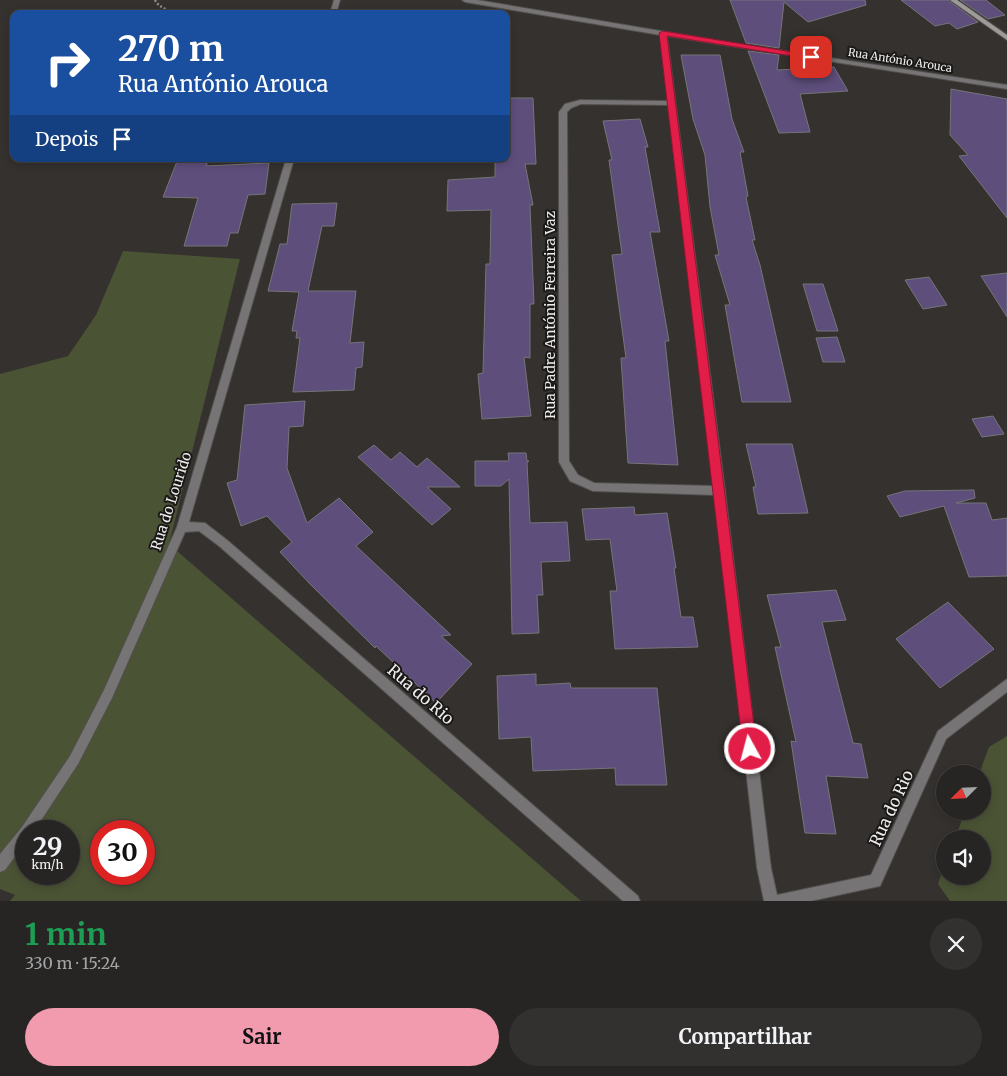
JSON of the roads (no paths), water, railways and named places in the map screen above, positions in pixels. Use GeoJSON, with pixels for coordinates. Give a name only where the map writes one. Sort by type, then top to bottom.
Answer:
{"type":"FeatureCollection","features":[{"type":"Feature","properties":{"kind":"street","name":"Rua António Arouca"},"geometry":{"type":"LineString","coordinates":[[465,0],[1007,87]]}},
{"type":"Feature","properties":{"kind":"street"},"geometry":{"type":"LineString","coordinates":[[953,0],[1007,38]]}},
{"type":"Feature","properties":{"kind":"street"},"geometry":{"type":"LineString","coordinates":[[663,33],[720,491],[764,868],[771,901]]}},
{"type":"Feature","properties":{"kind":"street","name":"Rua Padre António Ferreira Vaz"},"geometry":{"type":"LineString","coordinates":[[672,104],[580,102],[568,106],[563,112],[564,462],[574,478],[593,487],[720,491]]}},
{"type":"Feature","properties":{"kind":"street","name":"Rua do Lourido"},"geometry":{"type":"LineString","coordinates":[[34,820],[74,760],[108,694],[182,528],[289,162]]}},
{"type":"Feature","properties":{"kind":"street","name":"Rua do Rio"},"geometry":{"type":"LineString","coordinates":[[182,528],[201,526],[223,543],[633,901]]}},
{"type":"Feature","properties":{"kind":"street","name":"Rua do Rio"},"geometry":{"type":"LineString","coordinates":[[780,901],[875,881],[942,735],[1007,685]]}},
{"type":"Feature","properties":{"kind":"street","name":"Rua do Lourido"},"geometry":{"type":"LineString","coordinates":[[0,865],[15,846]]}}]}
